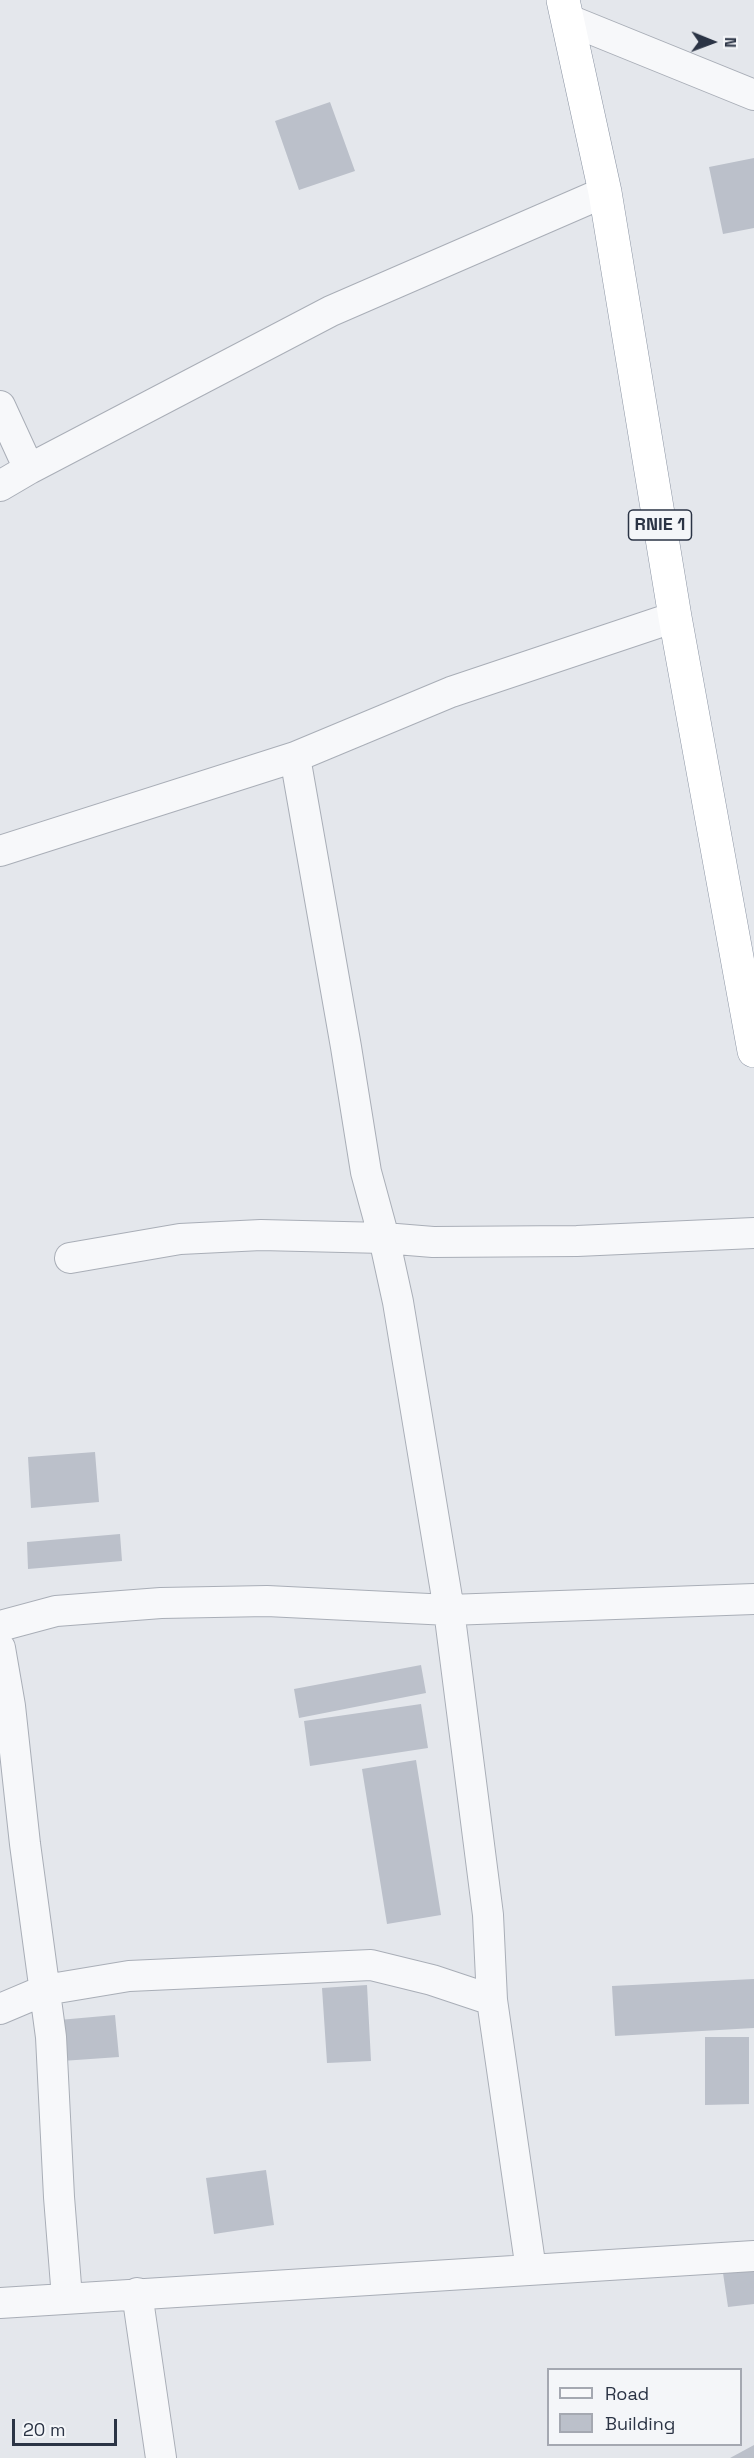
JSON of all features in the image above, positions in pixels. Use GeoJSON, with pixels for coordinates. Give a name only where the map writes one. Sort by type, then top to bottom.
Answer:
{"type":"FeatureCollection","features":[{"type":"Feature","properties":{"kind":"highway","name":"RNIE 1"},"geometry":{"type":"LineString","coordinates":[[566,10],[605,192],[675,617],[754,1051]]}},
{"type":"Feature","properties":{"kind":"street"},"geometry":{"type":"LineString","coordinates":[[566,10],[754,95]]}},
{"type":"Feature","properties":{"kind":"street"},"geometry":{"type":"LineString","coordinates":[[0,486],[331,310],[605,192]]}},
{"type":"Feature","properties":{"kind":"street"},"geometry":{"type":"LineString","coordinates":[[0,406],[29,469]]}},
{"type":"Feature","properties":{"kind":"street"},"geometry":{"type":"LineString","coordinates":[[0,851],[295,757],[451,692],[675,617]]}},
{"type":"Feature","properties":{"kind":"street"},"geometry":{"type":"LineString","coordinates":[[295,757],[366,1172],[398,1302],[448,1610],[488,1914],[492,2000],[531,2270]]}},
{"type":"Feature","properties":{"kind":"street"},"geometry":{"type":"LineString","coordinates":[[70,1258],[141,1244],[219,1236],[296,1234],[433,1242],[500,1242],[754,1233]]}},
{"type":"Feature","properties":{"kind":"street"},"geometry":{"type":"LineString","coordinates":[[0,1626],[56,1611],[161,1603],[267,1601],[448,1610],[754,1599]]}},
{"type":"Feature","properties":{"kind":"street"},"geometry":{"type":"LineString","coordinates":[[0,1648],[10,1706],[25,1844],[51,2037],[59,2197],[67,2298]]}},
{"type":"Feature","properties":{"kind":"street"},"geometry":{"type":"LineString","coordinates":[[0,2009],[45,1990],[129,1976],[371,1965],[432,1980],[492,2000]]}},
{"type":"Feature","properties":{"kind":"street"},"geometry":{"type":"LineString","coordinates":[[0,2303],[754,2256]]}},
{"type":"Feature","properties":{"kind":"street"},"geometry":{"type":"LineString","coordinates":[[137,2293],[161,2458]]}},
{"type":"Feature","properties":{"kind":"building"},"geometry":{"type":"Polygon","coordinates":[[[330,102],[355,171],[299,190],[275,121],[330,102]]]}},
{"type":"Feature","properties":{"kind":"building"},"geometry":{"type":"Polygon","coordinates":[[[754,158],[754,228],[723,234],[709,167],[754,158]]]}},
{"type":"Feature","properties":{"kind":"building"},"geometry":{"type":"Polygon","coordinates":[[[95,1452],[99,1502],[31,1508],[28,1457],[95,1452]]]}},
{"type":"Feature","properties":{"kind":"building"},"geometry":{"type":"Polygon","coordinates":[[[120,1534],[122,1561],[28,1569],[27,1542],[120,1534]]]}},
{"type":"Feature","properties":{"kind":"building"},"geometry":{"type":"Polygon","coordinates":[[[421,1665],[426,1693],[299,1718],[294,1689],[421,1665]]]}},
{"type":"Feature","properties":{"kind":"building"},"geometry":{"type":"Polygon","coordinates":[[[421,1704],[428,1748],[310,1766],[304,1721],[421,1704]]]}},
{"type":"Feature","properties":{"kind":"building"},"geometry":{"type":"Polygon","coordinates":[[[416,1760],[441,1915],[387,1924],[362,1769],[416,1760]]]}},
{"type":"Feature","properties":{"kind":"building"},"geometry":{"type":"Polygon","coordinates":[[[754,1979],[754,2028],[615,2036],[612,1986],[754,1979]]]}},
{"type":"Feature","properties":{"kind":"building"},"geometry":{"type":"Polygon","coordinates":[[[367,1985],[371,2061],[327,2063],[322,1988],[367,1985]]]}},
{"type":"Feature","properties":{"kind":"building"},"geometry":{"type":"Polygon","coordinates":[[[115,2015],[119,2057],[62,2061],[59,2020],[115,2015]]]}},
{"type":"Feature","properties":{"kind":"building"},"geometry":{"type":"Polygon","coordinates":[[[705,2037],[749,2037],[749,2104],[705,2105],[705,2037]]]}},
{"type":"Feature","properties":{"kind":"building"},"geometry":{"type":"Polygon","coordinates":[[[266,2170],[274,2225],[214,2234],[206,2178],[266,2170]]]}},
{"type":"Feature","properties":{"kind":"building"},"geometry":{"type":"Polygon","coordinates":[[[754,2270],[754,2304],[728,2307],[723,2273],[754,2270]]]}},
{"type":"Feature","properties":{"kind":"building"},"geometry":{"type":"Polygon","coordinates":[[[754,2445],[754,2458],[730,2458],[754,2445]]]}}]}
